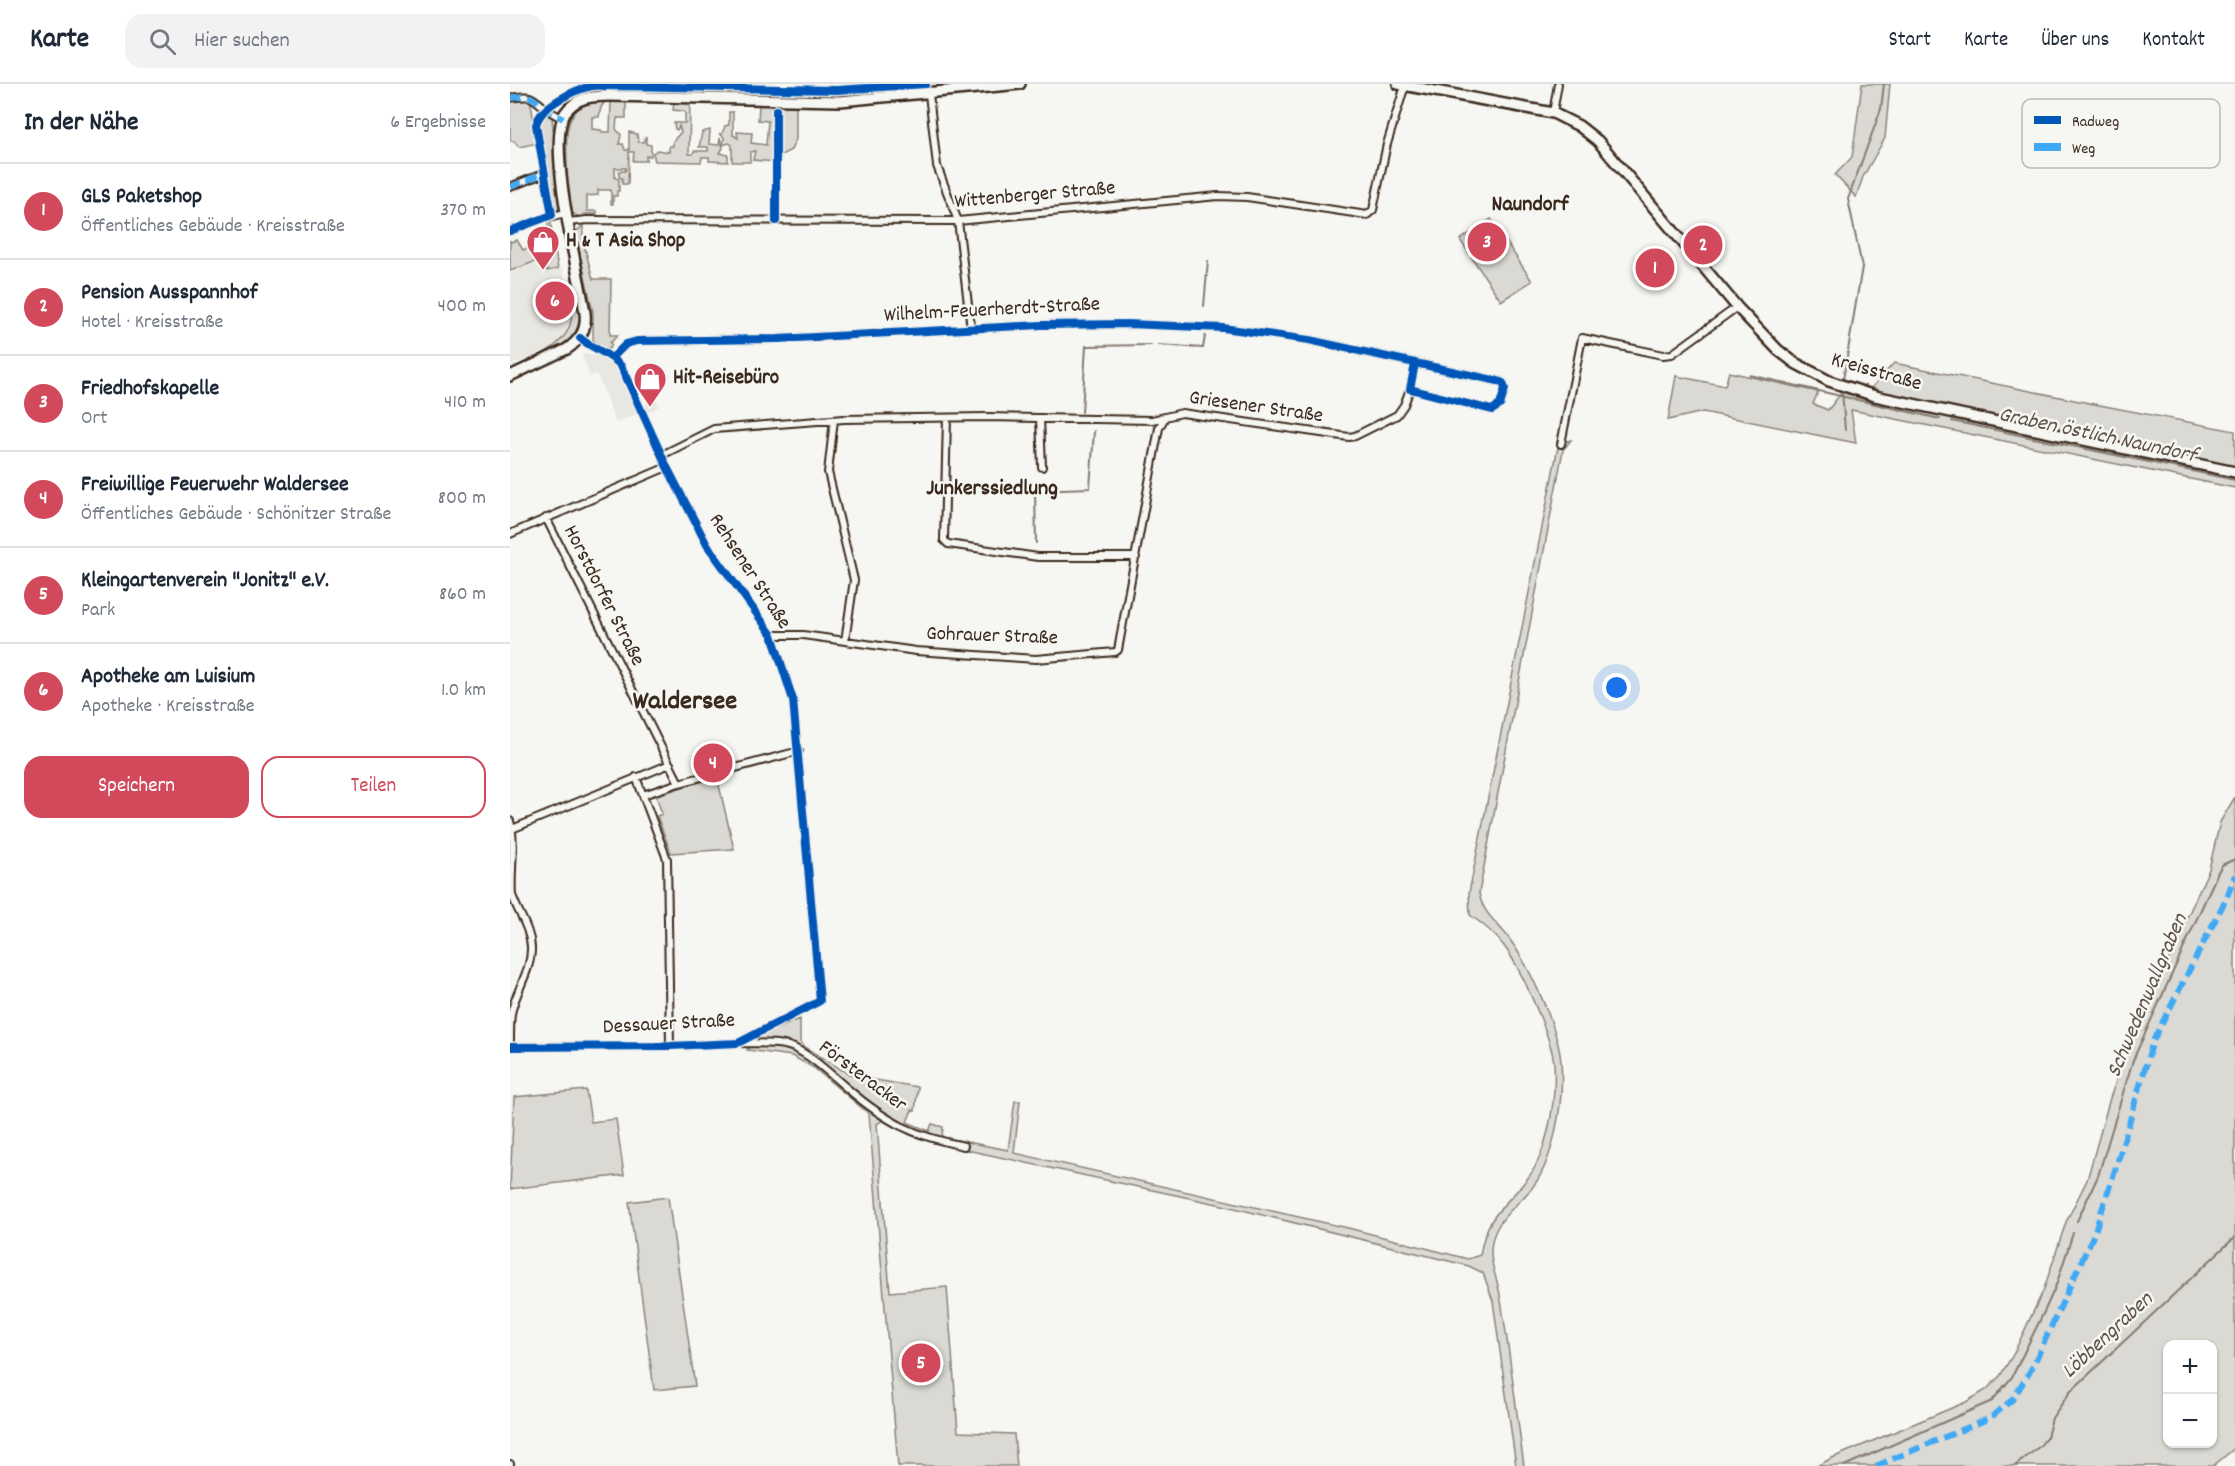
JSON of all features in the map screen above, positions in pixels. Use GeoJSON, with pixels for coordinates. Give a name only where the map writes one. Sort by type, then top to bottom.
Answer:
{"type":"FeatureCollection","features":[{"type":"Feature","properties":{"kind":"main road"},"geometry":{"type":"LineString","coordinates":[[510,376],[575,344],[584,330],[585,313],[567,217],[559,134],[562,118],[580,99],[610,96],[840,101],[1020,84]]}},
{"type":"Feature","properties":{"kind":"main road","name":"Kreisstraße"},"geometry":{"type":"LineString","coordinates":[[1405,85],[1554,113],[1575,123],[1598,141],[1760,333],[1795,363],[1844,387],[1909,403],[2235,472]]}},
{"type":"Feature","properties":{"kind":"street"},"geometry":{"type":"LineString","coordinates":[[610,84],[610,96]]}},
{"type":"Feature","properties":{"kind":"street"},"geometry":{"type":"LineString","coordinates":[[1554,113],[1558,84]]}},
{"type":"Feature","properties":{"kind":"street","name":"Wittenberger Straße"},"geometry":{"type":"LineString","coordinates":[[510,231],[552,215],[587,220],[958,221],[1218,196],[1247,197],[1367,215],[1372,210],[1387,144],[1405,85]]}},
{"type":"Feature","properties":{"kind":"street"},"geometry":{"type":"LineString","coordinates":[[929,94],[938,170],[958,221],[971,329]]}},
{"type":"Feature","properties":{"kind":"street"},"geometry":{"type":"LineString","coordinates":[[510,98],[527,96],[536,98],[546,108],[562,118]]}},
{"type":"Feature","properties":{"kind":"street"},"geometry":{"type":"LineString","coordinates":[[536,125],[552,215]]}},
{"type":"Feature","properties":{"kind":"street"},"geometry":{"type":"LineString","coordinates":[[510,187],[545,173]]}},
{"type":"Feature","properties":{"kind":"street"},"geometry":{"type":"LineString","coordinates":[[1561,444],[1582,338],[1663,355],[1672,354],[1737,307]]}},
{"type":"Feature","properties":{"kind":"street","name":"Wilhelm-Feuerherdt-Straße"},"geometry":{"type":"LineString","coordinates":[[612,358],[626,344],[637,341],[774,339],[1095,324],[1198,326],[1285,336],[1498,381],[1503,383],[1504,389],[1500,405],[1492,410],[1410,389]]}},
{"type":"Feature","properties":{"kind":"street"},"geometry":{"type":"LineString","coordinates":[[580,338],[590,347],[612,358]]}},
{"type":"Feature","properties":{"kind":"street","name":"Rehsener Straße"},"geometry":{"type":"LineString","coordinates":[[612,358],[621,366],[706,545],[772,635],[793,700],[820,1001]]}},
{"type":"Feature","properties":{"kind":"street"},"geometry":{"type":"LineString","coordinates":[[1410,389],[1415,364]]}},
{"type":"Feature","properties":{"kind":"street","name":"Griesener Straße"},"geometry":{"type":"LineString","coordinates":[[662,455],[714,429],[834,420],[947,417],[1152,420],[1182,413],[1349,437],[1397,415],[1410,389]]}},
{"type":"Feature","properties":{"kind":"street"},"geometry":{"type":"LineString","coordinates":[[947,417],[944,540],[948,544],[1038,557],[1136,557]]}},
{"type":"Feature","properties":{"kind":"street"},"geometry":{"type":"LineString","coordinates":[[1040,417],[1042,466]]}},
{"type":"Feature","properties":{"kind":"street","name":"Gohrauer Straße"},"geometry":{"type":"LineString","coordinates":[[772,635],[803,635],[916,651],[1036,659],[1115,652],[1118,650],[1159,428],[1164,419]]}},
{"type":"Feature","properties":{"kind":"street"},"geometry":{"type":"LineString","coordinates":[[834,420],[828,472],[854,580],[845,641]]}},
{"type":"Feature","properties":{"kind":"street"},"geometry":{"type":"LineString","coordinates":[[510,534],[667,467]]}},
{"type":"Feature","properties":{"kind":"street","name":"Horstdorfer Straße"},"geometry":{"type":"LineString","coordinates":[[546,518],[679,783]]}},
{"type":"Feature","properties":{"kind":"street"},"geometry":{"type":"LineString","coordinates":[[643,795],[799,751]]}},
{"type":"Feature","properties":{"kind":"street"},"geometry":{"type":"LineString","coordinates":[[512,829],[670,764]]}},
{"type":"Feature","properties":{"kind":"street"},"geometry":{"type":"LineString","coordinates":[[636,777],[667,859],[670,1046]]}},
{"type":"Feature","properties":{"kind":"street"},"geometry":{"type":"LineString","coordinates":[[510,821],[512,829],[511,894],[528,931],[531,948],[510,1015],[510,1042]]}},
{"type":"Feature","properties":{"kind":"street","name":"Dessauer Straße"},"geometry":{"type":"LineString","coordinates":[[510,1047],[670,1046],[738,1043],[820,1001]]}},
{"type":"Feature","properties":{"kind":"street","name":"Försteracker"},"geometry":{"type":"LineString","coordinates":[[738,1043],[782,1045],[798,1049],[872,1109],[895,1124],[934,1140],[964,1146]]}},
{"type":"Feature","properties":{"kind":"shaded area"},"geometry":{"type":"Polygon","coordinates":[[[1862,84],[1890,84],[1885,138],[1863,177],[1856,197],[1835,175],[1852,157],[1862,84]]]}},
{"type":"Feature","properties":{"kind":"shaded area"},"geometry":{"type":"Polygon","coordinates":[[[530,99],[538,143],[519,147],[514,141],[510,141],[510,101],[530,99]]]}},
{"type":"Feature","properties":{"kind":"shaded area"},"geometry":{"type":"Polygon","coordinates":[[[603,100],[599,117],[592,117],[592,129],[610,132],[611,101],[626,101],[626,118],[617,118],[616,129],[621,135],[619,144],[623,144],[625,150],[629,150],[629,132],[637,134],[638,142],[643,142],[646,136],[646,144],[651,145],[651,156],[646,156],[646,161],[633,161],[634,152],[629,152],[628,184],[622,184],[622,178],[619,177],[619,171],[625,171],[626,168],[615,168],[615,178],[619,179],[619,191],[617,191],[617,196],[613,196],[613,204],[611,204],[611,190],[598,190],[598,195],[587,196],[587,211],[597,211],[597,214],[584,214],[581,217],[570,211],[569,205],[567,131],[574,114],[580,107],[603,100]]]}},
{"type":"Feature","properties":{"kind":"shaded area"},"geometry":{"type":"Polygon","coordinates":[[[674,103],[690,103],[689,154],[693,154],[694,151],[708,151],[708,147],[699,147],[702,132],[710,130],[709,144],[719,145],[720,138],[723,148],[720,153],[728,155],[728,162],[709,161],[709,157],[702,157],[701,162],[655,161],[653,153],[657,150],[669,152],[669,146],[673,146],[673,141],[681,132],[679,126],[677,130],[675,129],[674,123],[685,123],[685,113],[673,110],[674,103]]]}},
{"type":"Feature","properties":{"kind":"shaded area"},"geometry":{"type":"Polygon","coordinates":[[[759,105],[774,105],[774,162],[753,160],[755,151],[750,152],[750,162],[732,162],[732,145],[729,143],[723,145],[724,137],[720,134],[725,126],[729,125],[729,112],[733,112],[733,135],[738,138],[737,132],[752,133],[751,143],[766,145],[768,121],[758,120],[759,105]]]}},
{"type":"Feature","properties":{"kind":"shaded area"},"geometry":{"type":"Polygon","coordinates":[[[779,105],[796,106],[796,139],[791,150],[781,155],[778,165],[779,105]]]}},
{"type":"Feature","properties":{"kind":"shaded area"},"geometry":{"type":"Polygon","coordinates":[[[544,114],[552,117],[561,207],[556,210],[553,209],[538,125],[544,114]]]}},
{"type":"Feature","properties":{"kind":"shaded area"},"geometry":{"type":"Polygon","coordinates":[[[547,219],[550,219],[558,269],[547,271],[542,259],[510,271],[510,240],[511,242],[517,240],[523,250],[550,239],[547,219]]]}},
{"type":"Feature","properties":{"kind":"shaded area"},"geometry":{"type":"Polygon","coordinates":[[[1491,219],[1532,281],[1501,301],[1460,240],[1491,219]]]}},
{"type":"Feature","properties":{"kind":"shaded area"},"geometry":{"type":"Polygon","coordinates":[[[583,226],[583,241],[593,279],[611,279],[610,335],[618,335],[610,343],[612,345],[608,350],[597,345],[593,340],[593,312],[575,232],[583,226]]]}},
{"type":"Feature","properties":{"kind":"shaded area"},"geometry":{"type":"Polygon","coordinates":[[[542,259],[550,272],[562,268],[572,309],[571,325],[564,338],[555,347],[538,356],[510,365],[510,271],[542,259]]]}},
{"type":"Feature","properties":{"kind":"shaded area"},"geometry":{"type":"Polygon","coordinates":[[[566,281],[574,285],[580,312],[579,322],[570,338],[539,358],[560,341],[570,326],[571,306],[566,281]]]}},
{"type":"Feature","properties":{"kind":"shaded area"},"geometry":{"type":"Polygon","coordinates":[[[582,355],[603,356],[614,366],[635,409],[656,400],[659,406],[643,415],[641,412],[616,423],[597,374],[590,376],[582,355]]]}},
{"type":"Feature","properties":{"kind":"shaded area"},"geometry":{"type":"Polygon","coordinates":[[[1894,363],[2235,431],[2235,488],[1851,410],[1856,443],[1703,412],[1668,420],[1676,376],[1725,386],[1729,372],[1818,392],[1813,404],[1828,410],[1842,392],[1862,398],[1894,363]]]}},
{"type":"Feature","properties":{"kind":"shaded area"},"geometry":{"type":"Polygon","coordinates":[[[1571,440],[1563,450],[1479,893],[1487,912],[1508,937],[1533,980],[1548,1014],[1561,1062],[1559,1110],[1547,1161],[1532,1188],[1498,1226],[1491,1249],[1507,1338],[1524,1466],[1516,1466],[1493,1301],[1483,1273],[1469,1266],[1222,1205],[934,1143],[910,1135],[883,1120],[877,1124],[890,1292],[947,1287],[958,1432],[1014,1434],[1017,1466],[898,1466],[869,1114],[814,1068],[792,1056],[747,1050],[756,1037],[800,1019],[800,1042],[852,1076],[918,1087],[915,1111],[912,1110],[907,1122],[929,1131],[932,1124],[943,1127],[942,1137],[1008,1150],[1015,1101],[1020,1101],[1014,1153],[1348,1228],[1468,1259],[1480,1255],[1487,1228],[1492,1220],[1535,1167],[1545,1143],[1553,1103],[1554,1064],[1542,1021],[1511,956],[1497,937],[1470,915],[1469,893],[1559,442],[1571,440]]]}},
{"type":"Feature","properties":{"kind":"shaded area"},"geometry":{"type":"Polygon","coordinates":[[[717,777],[734,849],[671,853],[657,816],[662,814],[656,795],[717,777]]]}},
{"type":"Feature","properties":{"kind":"shaded area"},"geometry":{"type":"Polygon","coordinates":[[[2235,797],[2235,1448],[2213,1466],[1817,1466],[1966,1402],[1986,1390],[2000,1376],[2013,1355],[2044,1289],[2066,1222],[2087,1180],[2110,1098],[2126,1053],[2209,869],[2220,822],[2235,797]]]}},
{"type":"Feature","properties":{"kind":"shaded area"},"geometry":{"type":"Polygon","coordinates":[[[586,1090],[591,1122],[616,1119],[624,1175],[510,1189],[514,1097],[586,1090]]]}},
{"type":"Feature","properties":{"kind":"shaded area"},"geometry":{"type":"Polygon","coordinates":[[[668,1197],[695,1386],[654,1390],[629,1202],[668,1197]]]}},
{"type":"Feature","properties":{"kind":"waterway"},"geometry":{"type":"LineString","coordinates":[[1843,380],[1862,267],[1848,199],[1881,109],[1884,84]]}},
{"type":"Feature","properties":{"kind":"waterway"},"geometry":{"type":"LineString","coordinates":[[1204,306],[1208,261]]}},
{"type":"Feature","properties":{"kind":"waterway"},"geometry":{"type":"LineString","coordinates":[[1159,345],[1203,348],[1205,336]]}},
{"type":"Feature","properties":{"kind":"waterway"},"geometry":{"type":"LineString","coordinates":[[1082,412],[1086,346],[1151,345]]}},
{"type":"Feature","properties":{"kind":"waterway","name":"Graben östlich Naundorf"},"geometry":{"type":"LineString","coordinates":[[1750,375],[1940,419]]}},
{"type":"Feature","properties":{"kind":"waterway"},"geometry":{"type":"LineString","coordinates":[[1842,391],[1845,430]]}},
{"type":"Feature","properties":{"kind":"waterway","name":"Graben östlich Naundorf"},"geometry":{"type":"LineString","coordinates":[[1952,421],[2235,480]]}},
{"type":"Feature","properties":{"kind":"waterway"},"geometry":{"type":"LineString","coordinates":[[1036,543],[1035,490],[1090,488],[1094,431]]}},
{"type":"Feature","properties":{"kind":"waterway","name":"Schwedenwallgraben"},"geometry":{"type":"LineString","coordinates":[[2077,1221],[2098,1176],[2133,1060],[2218,872],[2222,865],[2235,859]]}},
{"type":"Feature","properties":{"kind":"waterway","name":"Schwedenwallgraben"},"geometry":{"type":"LineString","coordinates":[[1844,1466],[1992,1401],[2012,1377],[2045,1310],[2057,1283],[2073,1233]]}},
{"type":"Feature","properties":{"kind":"waterway","name":"Löbbengraben"},"geometry":{"type":"LineString","coordinates":[[2015,1466],[2040,1446],[2047,1437],[2052,1418],[2070,1392],[2235,1237]]}},
{"type":"Feature","properties":{"kind":"marked path"},"geometry":{"type":"LineString","coordinates":[[510,98],[530,97],[563,119]]}},
{"type":"Feature","properties":{"kind":"marked path"},"geometry":{"type":"LineString","coordinates":[[510,187],[545,173]]}},
{"type":"Feature","properties":{"kind":"marked path"},"geometry":{"type":"LineString","coordinates":[[1876,1466],[1990,1418],[2012,1400],[2032,1368],[2094,1234],[2153,1041],[2227,897],[2235,875]]}},
{"type":"Feature","properties":{"kind":"cycle path"},"geometry":{"type":"LineString","coordinates":[[510,231],[552,215],[536,125],[544,111],[551,105],[577,91],[596,86],[837,90],[926,84]]}},
{"type":"Feature","properties":{"kind":"cycle path"},"geometry":{"type":"LineString","coordinates":[[776,110],[776,221]]}},
{"type":"Feature","properties":{"kind":"cycle path"},"geometry":{"type":"LineString","coordinates":[[612,358],[626,344],[637,341],[778,339],[1041,325],[1128,324],[1223,328],[1309,340],[1498,381],[1503,383],[1505,389],[1500,405],[1492,410],[1410,389],[1415,364]]}},
{"type":"Feature","properties":{"kind":"cycle path"},"geometry":{"type":"LineString","coordinates":[[510,1047],[670,1046],[738,1043],[820,1001],[793,700],[772,635],[707,545],[667,467],[621,366],[580,338]]}},
{"type":"Feature","properties":{"kind":"place","name":"Friedhofskapelle"},"geometry":{"type":"Point","coordinates":[1487,242]}},
{"type":"Feature","properties":{"kind":"place","name":"Pension Ausspannhof"},"geometry":{"type":"Point","coordinates":[1703,245]}},
{"type":"Feature","properties":{"kind":"place","name":"GLS Paketshop"},"geometry":{"type":"Point","coordinates":[1655,268]}},
{"type":"Feature","properties":{"kind":"place","name":"H & T Asia Shop"},"geometry":{"type":"Point","coordinates":[543,271]}},
{"type":"Feature","properties":{"kind":"place","name":"Apotheke am Luisium"},"geometry":{"type":"Point","coordinates":[555,301]}},
{"type":"Feature","properties":{"kind":"place","name":"Hit-Reisebüro"},"geometry":{"type":"Point","coordinates":[650,408]}},
{"type":"Feature","properties":{"kind":"place","name":"Freiwillige Feuerwehr Waldersee"},"geometry":{"type":"Point","coordinates":[713,763]}},
{"type":"Feature","properties":{"kind":"place","name":"Kleingartenverein \"Jonitz\" e.V."},"geometry":{"type":"Point","coordinates":[921,1363]}},
{"type":"Feature","properties":{"kind":"district","name":"Naundorf"},"geometry":{"type":"Point","coordinates":[1530,205]}},
{"type":"Feature","properties":{"kind":"district","name":"Junkerssiedlung"},"geometry":{"type":"Point","coordinates":[992,489]}},
{"type":"Feature","properties":{"kind":"district","name":"Waldersee"},"geometry":{"type":"Point","coordinates":[685,702]}}]}
